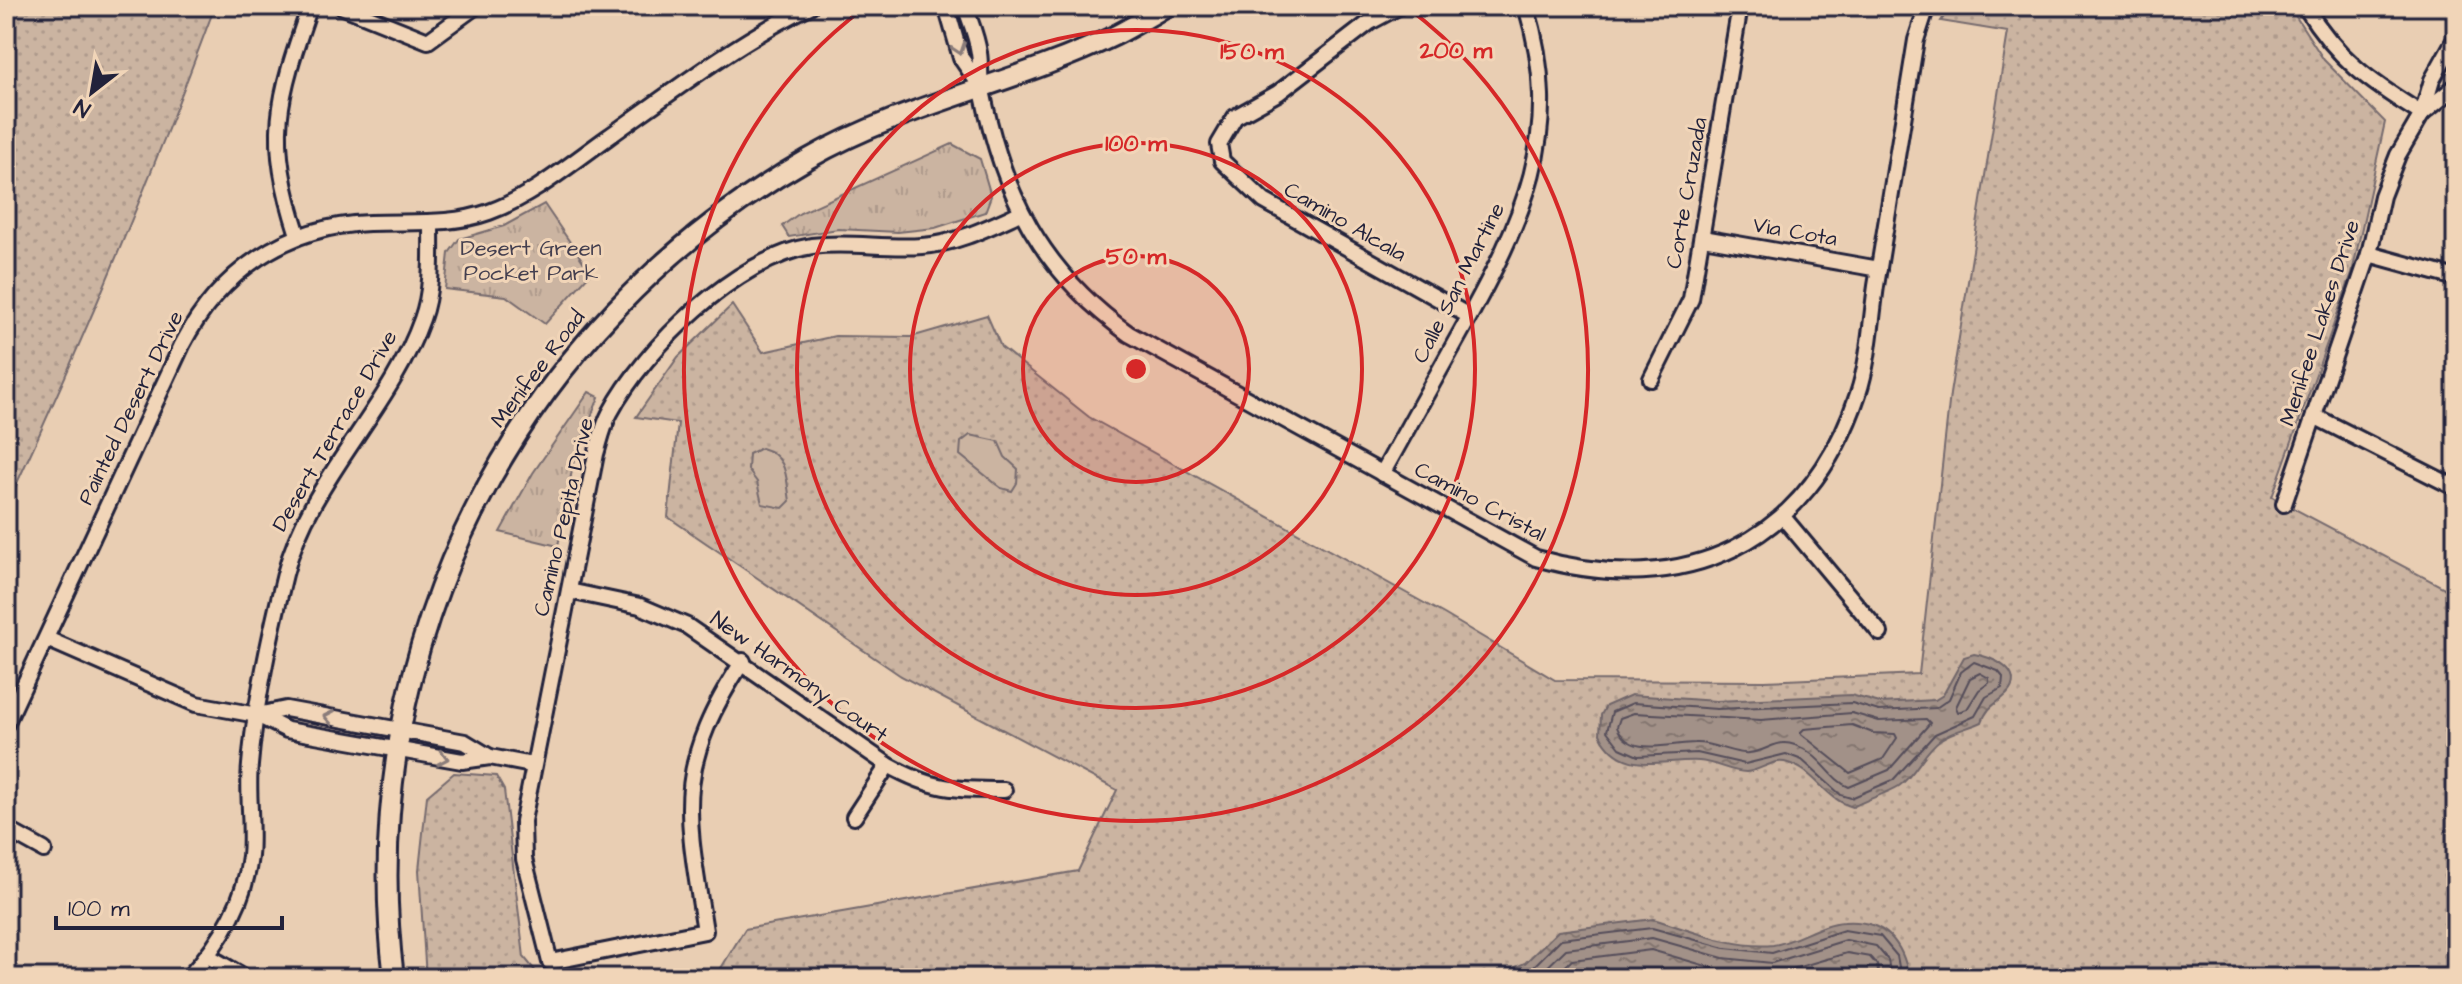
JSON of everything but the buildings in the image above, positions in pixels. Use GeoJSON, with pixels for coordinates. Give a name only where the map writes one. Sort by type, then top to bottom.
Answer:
{"type":"FeatureCollection","features":[{"type":"Feature","properties":{"kind":"main road","name":"Menifee Road"},"geometry":{"type":"LineString","coordinates":[[394,978],[387,922],[388,847],[396,749],[426,622],[477,500],[528,416],[597,328],[654,271],[705,227],[768,183],[865,131],[1112,37],[1167,6]]}},
{"type":"Feature","properties":{"kind":"street"},"geometry":{"type":"LineString","coordinates":[[298,235],[282,182],[276,128],[284,80],[310,6]]}},
{"type":"Feature","properties":{"kind":"street"},"geometry":{"type":"LineString","coordinates":[[341,6],[428,41],[476,6]]}},
{"type":"Feature","properties":{"kind":"street","name":"Painted Desert Drive"},"geometry":{"type":"LineString","coordinates":[[6,724],[175,360],[202,311],[235,274],[265,252],[298,235],[344,224],[431,223],[472,217],[526,195],[709,66],[810,6]]}},
{"type":"Feature","properties":{"kind":"street","name":"Camino Cristal"},"geometry":{"type":"LineString","coordinates":[[946,6],[961,58],[981,87]]}},
{"type":"Feature","properties":{"kind":"street","name":"Camino Cristal"},"geometry":{"type":"LineString","coordinates":[[965,6],[979,51],[981,87],[1020,213],[1044,253],[1071,286],[1109,319],[1536,558],[1588,570],[1653,573],[1686,567],[1744,543],[1783,517],[1821,473],[1859,391],[1916,40],[1927,6]]}},
{"type":"Feature","properties":{"kind":"street","name":"Camino Alcala"},"geometry":{"type":"LineString","coordinates":[[1400,6],[1370,22],[1278,93],[1235,117],[1219,144],[1229,168],[1264,201],[1469,316]]}},
{"type":"Feature","properties":{"kind":"street","name":"Calle San Martine"},"geometry":{"type":"LineString","coordinates":[[1382,474],[1509,243],[1526,202],[1536,153],[1542,93],[1537,44],[1526,6]]}},
{"type":"Feature","properties":{"kind":"street","name":"Corte Cruzada"},"geometry":{"type":"LineString","coordinates":[[1651,379],[1691,299],[1740,6]]}},
{"type":"Feature","properties":{"kind":"street"},"geometry":{"type":"LineString","coordinates":[[2305,6],[2342,59],[2373,84],[2422,114]]}},
{"type":"Feature","properties":{"kind":"street","name":"Menifee Lakes Drive"},"geometry":{"type":"LineString","coordinates":[[2284,504],[2369,254],[2382,196],[2398,155],[2422,114],[2432,80],[2456,37]]}},
{"type":"Feature","properties":{"kind":"street","name":"Menifee Lakes Drive"},"geometry":{"type":"LineString","coordinates":[[2422,114],[2456,86]]}},
{"type":"Feature","properties":{"kind":"street","name":"Camino Pepita Drive"},"geometry":{"type":"LineString","coordinates":[[743,661],[713,707],[698,745],[690,782],[692,846],[705,931],[550,962],[524,859],[523,821],[596,454],[608,417],[634,377],[699,308],[757,267],[810,246],[926,246],[969,235],[1020,213]]}},
{"type":"Feature","properties":{"kind":"street","name":"Desert Terrace Drive"},"geometry":{"type":"LineString","coordinates":[[188,978],[208,956],[225,929],[245,878],[250,841],[250,763],[285,574],[309,514],[407,355],[424,316],[431,273],[431,223]]}},
{"type":"Feature","properties":{"kind":"street","name":"Via Cota"},"geometry":{"type":"LineString","coordinates":[[1703,238],[1879,269]]}},
{"type":"Feature","properties":{"kind":"street"},"geometry":{"type":"LineString","coordinates":[[2369,254],[2456,278]]}},
{"type":"Feature","properties":{"kind":"street"},"geometry":{"type":"LineString","coordinates":[[2314,416],[2456,488]]}},
{"type":"Feature","properties":{"kind":"street"},"geometry":{"type":"LineString","coordinates":[[1783,517],[1880,633]]}},
{"type":"Feature","properties":{"kind":"street","name":"New Harmony Court"},"geometry":{"type":"LineString","coordinates":[[569,591],[640,606],[687,626],[743,661],[888,765],[918,782],[947,790],[1004,790]]}},
{"type":"Feature","properties":{"kind":"street"},"geometry":{"type":"LineString","coordinates":[[47,639],[159,690],[196,704],[257,715],[287,730],[462,761],[490,757],[532,765]]}},
{"type":"Feature","properties":{"kind":"street"},"geometry":{"type":"LineString","coordinates":[[257,715],[286,709],[465,742],[490,757]]}},
{"type":"Feature","properties":{"kind":"street"},"geometry":{"type":"LineString","coordinates":[[854,817],[888,765]]}},
{"type":"Feature","properties":{"kind":"street"},"geometry":{"type":"LineString","coordinates":[[6,829],[44,850]]}},
{"type":"Feature","properties":{"kind":"street"},"geometry":{"type":"LineString","coordinates":[[208,956],[246,978]]}},
{"type":"Feature","properties":{"kind":"green space"},"geometry":{"type":"Polygon","coordinates":[[[6,6],[215,6],[116,258],[6,507],[6,6]]]}},
{"type":"Feature","properties":{"kind":"green space"},"geometry":{"type":"Polygon","coordinates":[[[1951,6],[2289,6],[2324,60],[2385,122],[2352,273],[2272,497],[2456,594],[2456,978],[715,978],[745,929],[1078,871],[1117,790],[901,676],[668,517],[678,423],[636,417],[678,357],[732,305],[763,352],[835,336],[911,337],[987,315],[1001,347],[1089,417],[1444,614],[1555,680],[1765,681],[1919,674],[1950,394],[2008,32],[1941,21],[1951,6]]]}},
{"type":"Feature","properties":{"kind":"green space"},"geometry":{"type":"Polygon","coordinates":[[[952,144],[980,159],[991,196],[985,212],[935,228],[898,232],[838,229],[789,237],[782,226],[800,213],[952,144]]]}},
{"type":"Feature","properties":{"kind":"green space","name":"Desert Green Pocket Park"},"geometry":{"type":"Polygon","coordinates":[[[544,204],[591,273],[545,324],[506,296],[445,289],[449,253],[459,239],[504,226],[544,204]]]}},
{"type":"Feature","properties":{"kind":"green space"},"geometry":{"type":"Polygon","coordinates":[[[589,392],[599,397],[574,459],[558,546],[500,532],[533,473],[589,392]]]}},
{"type":"Feature","properties":{"kind":"green space"},"geometry":{"type":"Polygon","coordinates":[[[970,435],[998,441],[1005,457],[1018,469],[1017,483],[1012,491],[1001,488],[960,455],[961,442],[970,435]]]}},
{"type":"Feature","properties":{"kind":"green space"},"geometry":{"type":"Polygon","coordinates":[[[761,448],[776,456],[784,468],[790,501],[783,508],[762,504],[757,482],[748,470],[749,454],[761,448]]]}},
{"type":"Feature","properties":{"kind":"green space"},"geometry":{"type":"Polygon","coordinates":[[[454,773],[496,776],[504,790],[524,957],[537,973],[533,978],[426,978],[419,870],[427,796],[454,773]]]}},
{"type":"Feature","properties":{"kind":"water"},"geometry":{"type":"Polygon","coordinates":[[[1974,654],[1997,662],[2010,672],[2013,679],[2007,694],[1990,709],[1982,722],[1935,744],[1899,786],[1853,807],[1835,798],[1805,772],[1788,763],[1777,762],[1746,772],[1699,761],[1643,763],[1619,756],[1600,734],[1601,715],[1606,706],[1631,695],[1716,701],[1851,695],[1880,703],[1935,700],[1943,695],[1964,657],[1974,654]]]}},
{"type":"Feature","properties":{"kind":"water"},"geometry":{"type":"Polygon","coordinates":[[[1653,919],[1712,938],[1758,945],[1782,943],[1835,923],[1870,924],[1889,935],[1896,944],[1909,978],[1491,978],[1525,963],[1558,931],[1653,919]]]}}]}
